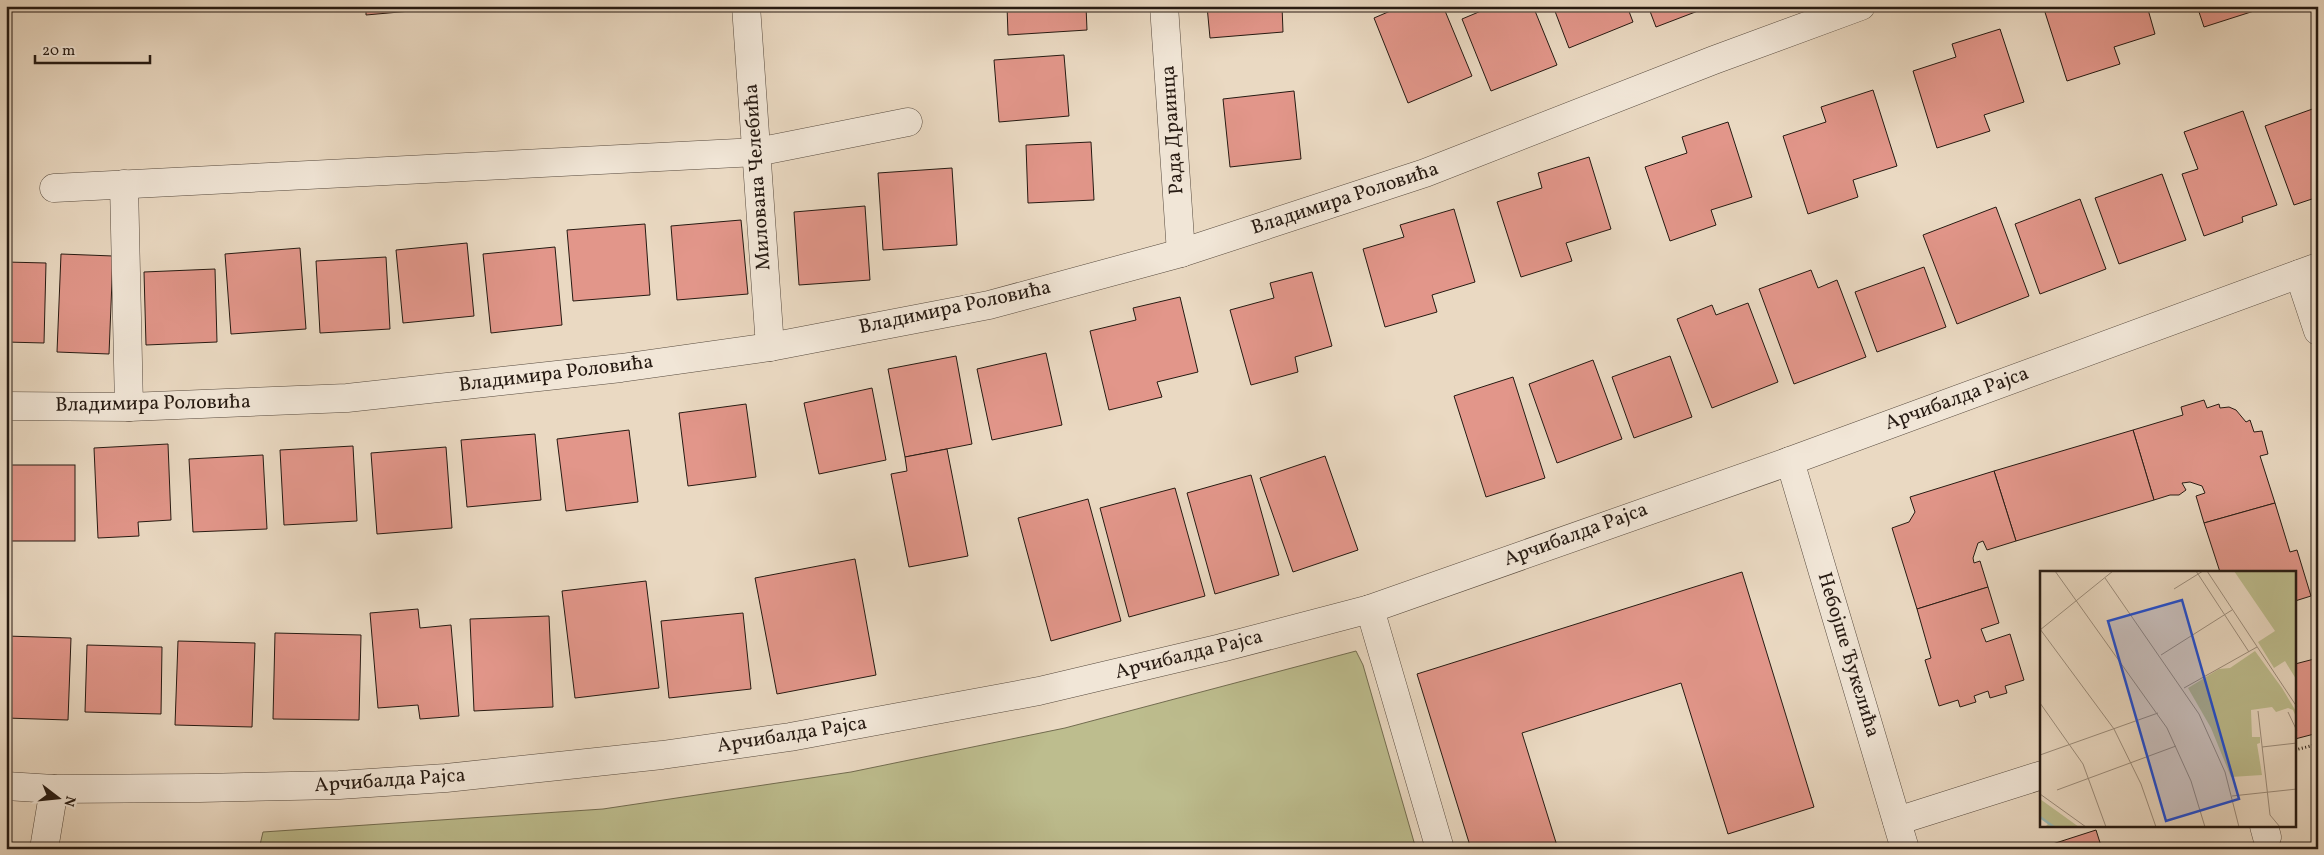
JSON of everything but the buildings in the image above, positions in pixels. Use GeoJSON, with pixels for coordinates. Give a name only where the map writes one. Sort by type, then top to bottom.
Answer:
{"type":"FeatureCollection","features":[{"type":"Feature","properties":{"kind":"street","name":"Милована Челебића"},"geometry":{"type":"LineString","coordinates":[[746,6],[770,347]]}},
{"type":"Feature","properties":{"kind":"street","name":"Рада Драинца"},"geometry":{"type":"LineString","coordinates":[[1164,6],[1181,253]]}},
{"type":"Feature","properties":{"kind":"street","name":"Владимира Роловића"},"geometry":{"type":"LineString","coordinates":[[6,406],[129,407],[347,398],[621,368],[770,347],[989,305],[1181,253],[1425,173],[1714,60],[1861,6]]}},
{"type":"Feature","properties":{"kind":"street"},"geometry":{"type":"LineString","coordinates":[[54,188],[756,152],[908,122]]}},
{"type":"Feature","properties":{"kind":"street"},"geometry":{"type":"LineString","coordinates":[[124,184],[129,407]]}},
{"type":"Feature","properties":{"kind":"street"},"geometry":{"type":"LineString","coordinates":[[2308,270],[2318,331]]}},
{"type":"Feature","properties":{"kind":"street","name":"Арчибалда Рајса"},"geometry":{"type":"LineString","coordinates":[[6,786],[54,789],[339,786],[446,778],[662,755],[790,737],[1039,691],[1221,648],[1370,609],[1790,461],[2308,270]]}},
{"type":"Feature","properties":{"kind":"street","name":"Небојше Ђукелића"},"geometry":{"type":"LineString","coordinates":[[1790,461],[1905,849]]}},
{"type":"Feature","properties":{"kind":"street"},"geometry":{"type":"LineString","coordinates":[[1370,609],[1440,849]]}},
{"type":"Feature","properties":{"kind":"street"},"geometry":{"type":"LineString","coordinates":[[1897,821],[2040,775]]}},
{"type":"Feature","properties":{"kind":"street"},"geometry":{"type":"LineString","coordinates":[[44,849],[54,789]]}},
{"type":"Feature","properties":{"kind":"path"},"geometry":{"type":"LineString","coordinates":[[2296,750],[2318,744]]}},
{"type":"Feature","properties":{"kind":"green space"},"geometry":{"type":"Polygon","coordinates":[[[1356,651],[1363,665],[1416,849],[259,849],[263,832],[603,809],[851,772],[1065,728],[1356,651]]]}}]}
